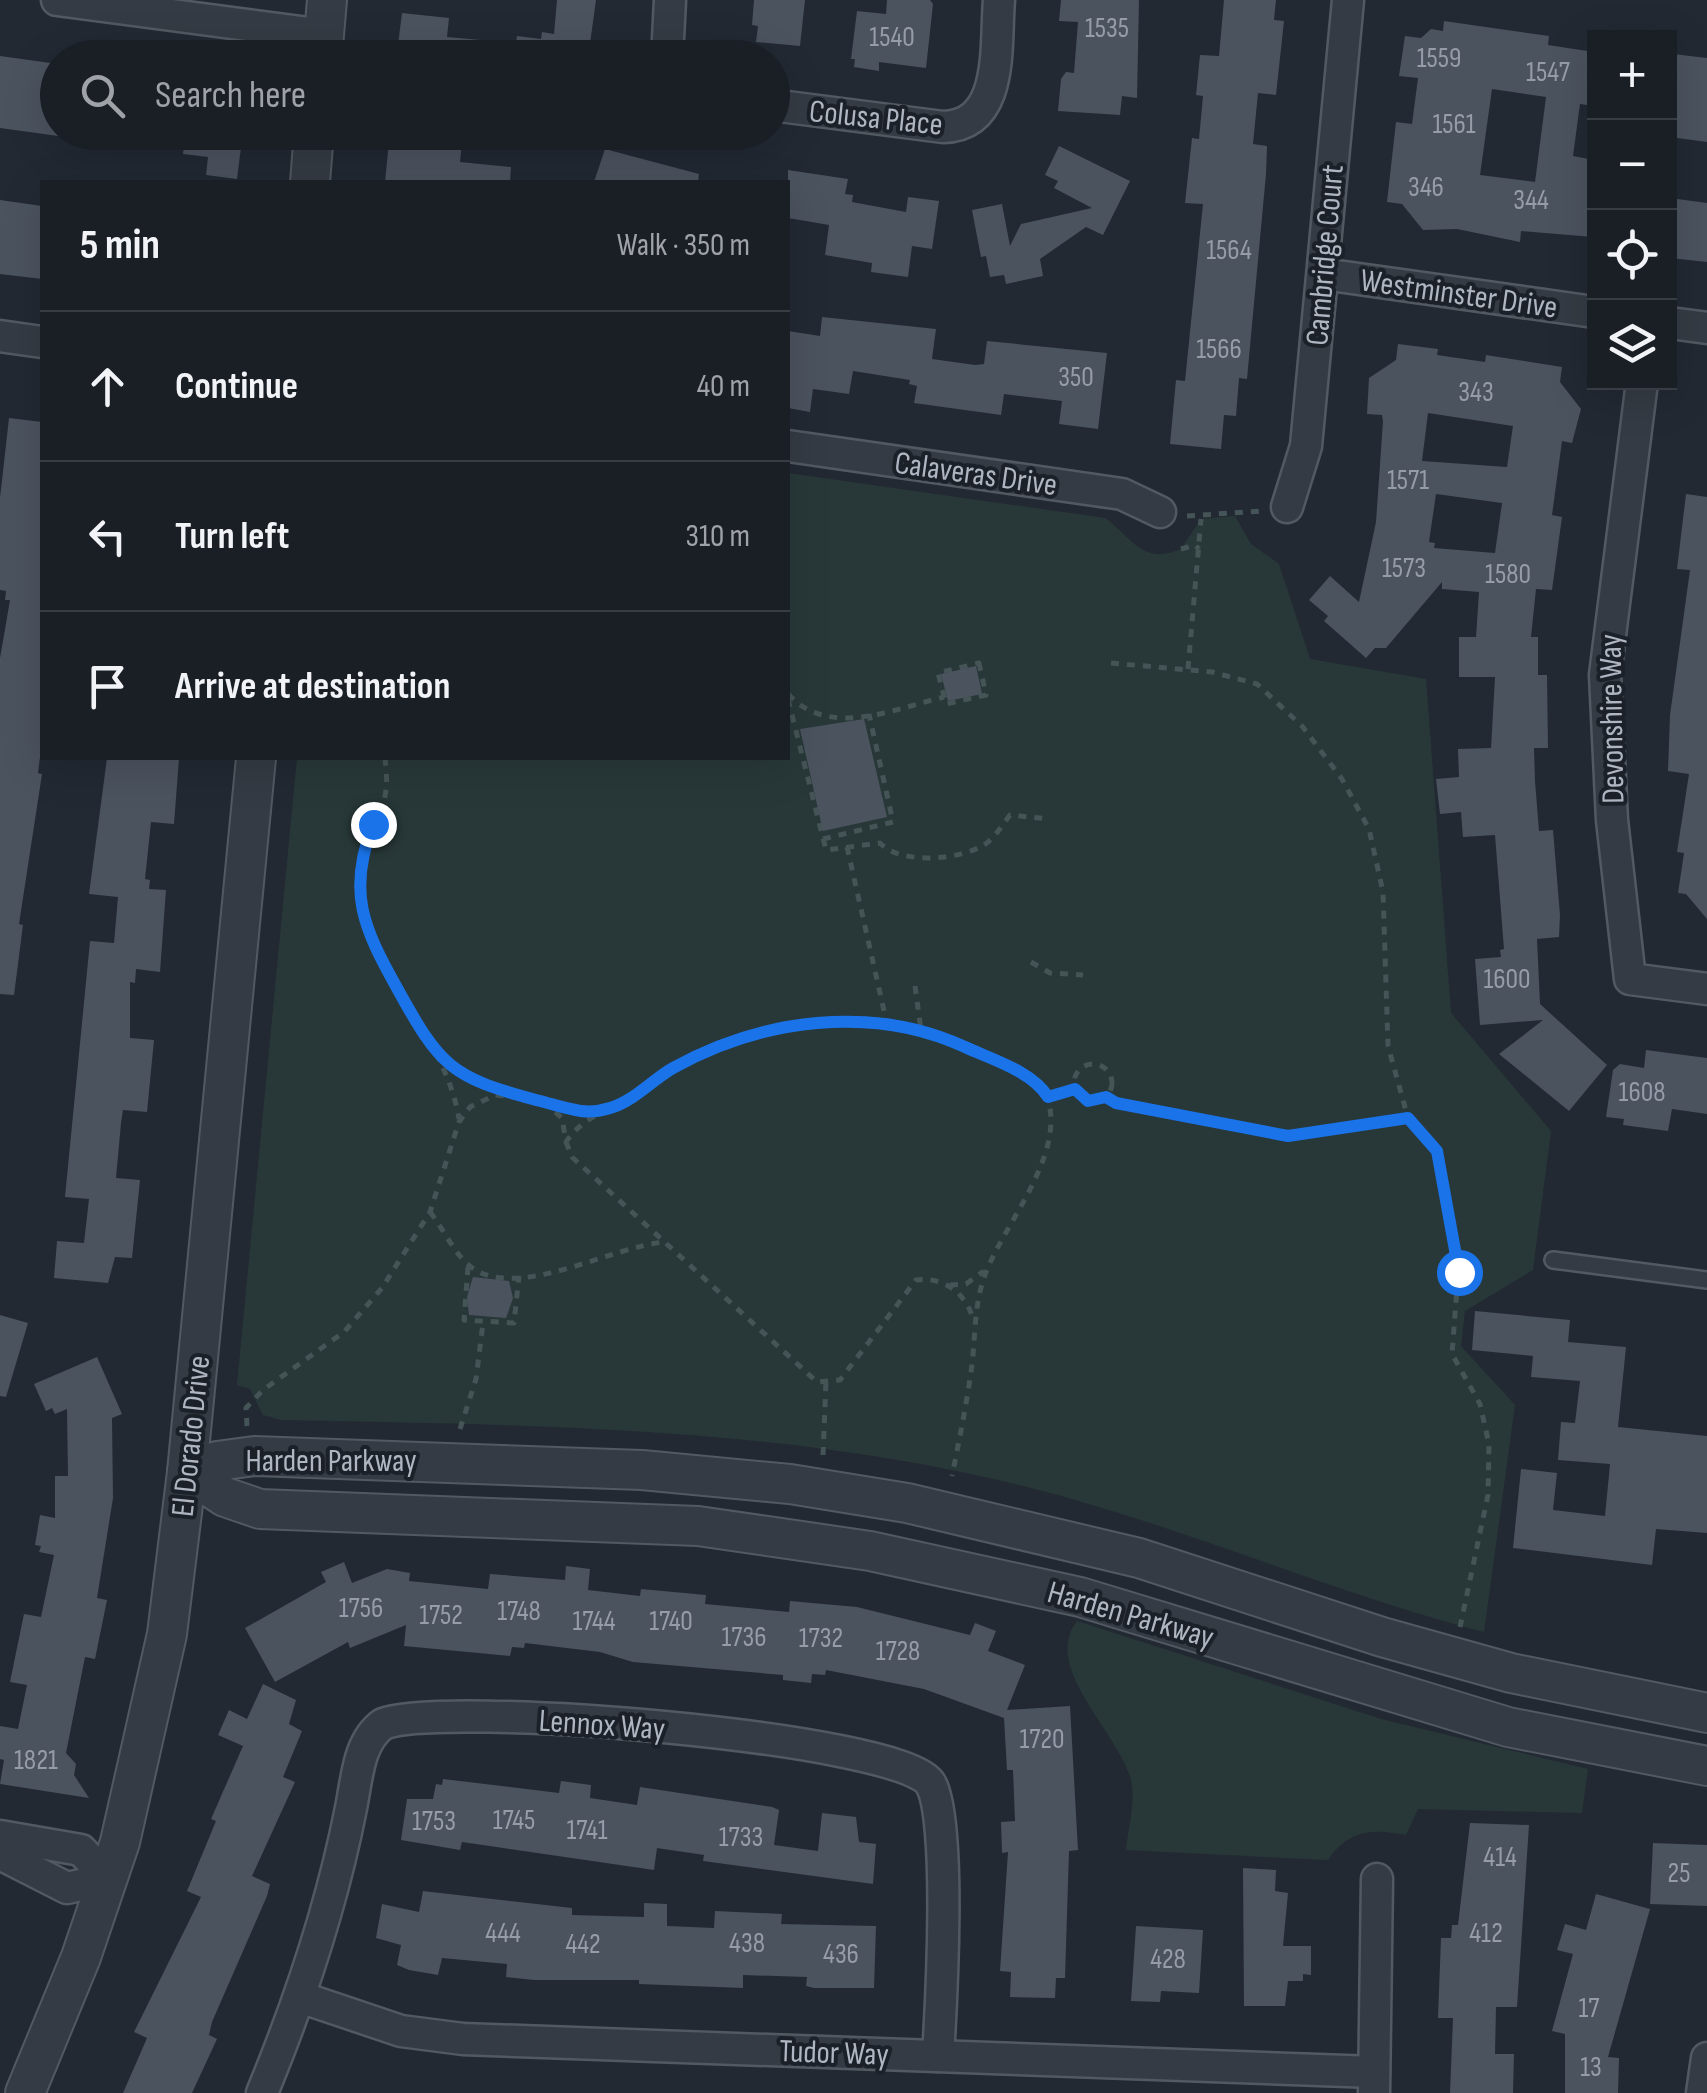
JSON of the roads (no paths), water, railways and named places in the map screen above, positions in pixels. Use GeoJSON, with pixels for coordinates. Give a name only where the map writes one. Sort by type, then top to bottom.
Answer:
{"type":"FeatureCollection","features":[{"type":"Feature","properties":{"kind":"street"},"geometry":{"type":"LineString","coordinates":[[57,0],[324,31]]}},
{"type":"Feature","properties":{"kind":"street"},"geometry":{"type":"LineString","coordinates":[[668,40],[670,0]]}},
{"type":"Feature","properties":{"kind":"street","name":"Colusa Place"},"geometry":{"type":"LineString","coordinates":[[790,107],[943,128],[964,124],[982,112],[990,94],[999,0]]}},
{"type":"Feature","properties":{"kind":"street","name":"Cambridge Court"},"geometry":{"type":"LineString","coordinates":[[1286,507],[1306,446],[1348,0]]}},
{"type":"Feature","properties":{"kind":"street"},"geometry":{"type":"LineString","coordinates":[[310,180],[313,150]]}},
{"type":"Feature","properties":{"kind":"street","name":"Westminster Drive"},"geometry":{"type":"LineString","coordinates":[[1323,274],[1587,311]]}},
{"type":"Feature","properties":{"kind":"street"},"geometry":{"type":"LineString","coordinates":[[1677,324],[1707,328]]}},
{"type":"Feature","properties":{"kind":"street"},"geometry":{"type":"LineString","coordinates":[[0,336],[40,342]]}},
{"type":"Feature","properties":{"kind":"street","name":"Devonshire Way"},"geometry":{"type":"LineString","coordinates":[[1641,390],[1606,675],[1614,840],[1630,978],[1707,989]]}},
{"type":"Feature","properties":{"kind":"street","name":"Calaveras Drive"},"geometry":{"type":"LineString","coordinates":[[790,446],[1122,494],[1160,512]]}},
{"type":"Feature","properties":{"kind":"street","name":"El Dorado Drive"},"geometry":{"type":"LineString","coordinates":[[25,2093],[108,1879],[160,1676],[187,1472],[256,760]]}},
{"type":"Feature","properties":{"kind":"street","name":"Harden Parkway"},"geometry":{"type":"LineString","coordinates":[[187,1472],[217,1461],[249,1457],[642,1470],[790,1484],[907,1503],[1140,1558],[1382,1637],[1511,1673],[1707,1713]]}},
{"type":"Feature","properties":{"kind":"street","name":"Harden Parkway"},"geometry":{"type":"LineString","coordinates":[[187,1472],[225,1498],[260,1508],[698,1526],[970,1569],[1080,1597],[1508,1727],[1707,1766]]}},
{"type":"Feature","properties":{"kind":"street","name":"Lennox Way"},"geometry":{"type":"LineString","coordinates":[[262,2093],[300,1997],[343,1847],[364,1750],[376,1730],[392,1720],[419,1717],[648,1726],[887,1759],[915,1769],[930,1783],[936,1801],[942,1896],[938,2056]]}},
{"type":"Feature","properties":{"kind":"street"},"geometry":{"type":"LineString","coordinates":[[0,1836],[81,1850],[108,1879]]}},
{"type":"Feature","properties":{"kind":"street"},"geometry":{"type":"LineString","coordinates":[[0,1854],[67,1888],[108,1879]]}},
{"type":"Feature","properties":{"kind":"street","name":"Tudor Way"},"geometry":{"type":"LineString","coordinates":[[300,1997],[430,2037],[938,2056],[1374,2082],[1377,1879]]}},
{"type":"Feature","properties":{"kind":"street"},"geometry":{"type":"LineString","coordinates":[[1702,2093],[1707,2058]]}},
{"type":"Feature","properties":{"kind":"lane"},"geometry":{"type":"LineString","coordinates":[[1553,1260],[1707,1280]]}}]}
